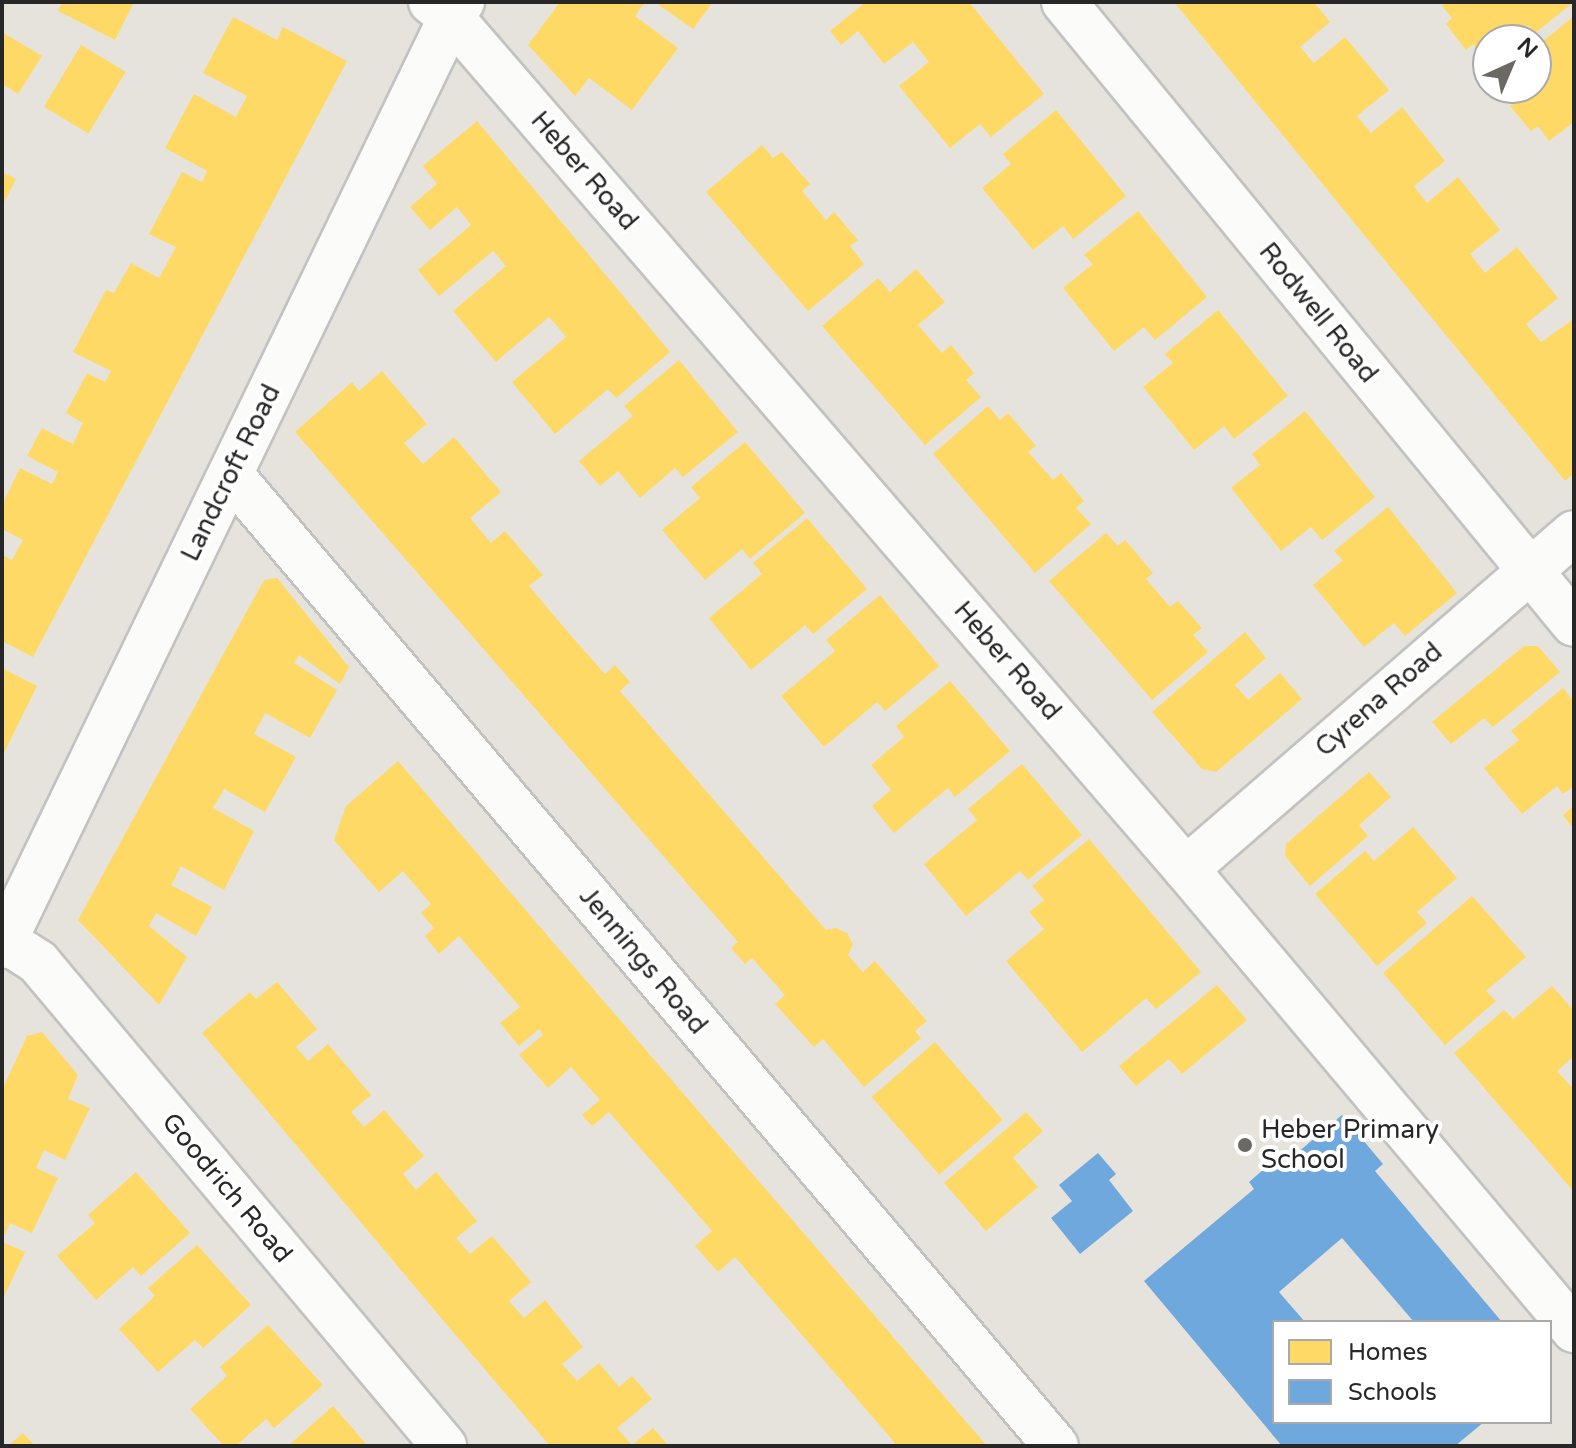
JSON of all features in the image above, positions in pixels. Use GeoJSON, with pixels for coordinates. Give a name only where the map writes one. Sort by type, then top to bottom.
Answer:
{"type":"FeatureCollection","features":[{"type":"Feature","properties":{"kind":"street","name":"Rodwell Road"},"geometry":{"type":"LineString","coordinates":[[1064,2],[1574,624]]}},
{"type":"Feature","properties":{"kind":"street","name":"Landcroft Road"},"geometry":{"type":"LineString","coordinates":[[3,942],[231,475],[448,7]]}},
{"type":"Feature","properties":{"kind":"street","name":"Heber Road"},"geometry":{"type":"LineString","coordinates":[[448,7],[1186,869],[1574,1330]]}},
{"type":"Feature","properties":{"kind":"street","name":"Jennings Road"},"geometry":{"type":"LineString","coordinates":[[231,475],[1056,1446]]}},
{"type":"Feature","properties":{"kind":"street","name":"Cyrena Road"},"geometry":{"type":"LineString","coordinates":[[1186,869],[1574,533]]}},
{"type":"Feature","properties":{"kind":"street","name":"Goodrich Road"},"geometry":{"type":"LineString","coordinates":[[3,942],[38,962],[444,1446]]}},
{"type":"Feature","properties":{"kind":"building: Homes"},"geometry":{"type":"Polygon","coordinates":[[[62,2],[134,2],[115,40],[58,11],[62,2]]]}},
{"type":"Feature","properties":{"kind":"building: Homes"},"geometry":{"type":"Polygon","coordinates":[[[560,2],[645,2],[635,16],[678,48],[632,110],[589,78],[575,96],[528,45],[560,2]]]}},
{"type":"Feature","properties":{"kind":"building: Homes"},"geometry":{"type":"Polygon","coordinates":[[[655,2],[713,2],[693,29],[655,2]]]}},
{"type":"Feature","properties":{"kind":"building: Homes"},"geometry":{"type":"Polygon","coordinates":[[[866,2],[969,2],[1044,94],[991,137],[980,124],[950,148],[899,86],[929,62],[913,42],[884,64],[858,31],[841,45],[830,31],[866,2]]]}},
{"type":"Feature","properties":{"kind":"building: Homes"},"geometry":{"type":"Polygon","coordinates":[[[1174,2],[1314,2],[1330,22],[1300,47],[1314,63],[1345,37],[1389,90],[1357,116],[1371,133],[1402,107],[1445,161],[1414,186],[1427,203],[1458,177],[1500,230],[1470,254],[1485,273],[1517,247],[1558,298],[1526,324],[1541,342],[1574,319],[1574,473],[1565,481],[1174,2]]]}},
{"type":"Feature","properties":{"kind":"building: Homes"},"geometry":{"type":"Polygon","coordinates":[[[1447,2],[1574,2],[1546,24],[1472,24],[1472,45],[1466,50],[1446,24],[1452,18],[1442,6],[1447,2]]]}},
{"type":"Feature","properties":{"kind":"building: Homes"},"geometry":{"type":"Polygon","coordinates":[[[1574,16],[1574,122],[1549,141],[1538,126],[1531,131],[1510,106],[1552,104],[1552,34],[1574,16]]]}},
{"type":"Feature","properties":{"kind":"building: Homes"},"geometry":{"type":"Polygon","coordinates":[[[233,17],[277,40],[283,27],[347,61],[33,657],[2,641],[2,555],[12,560],[23,540],[2,529],[2,505],[20,468],[52,484],[58,472],[27,456],[42,428],[73,444],[83,423],[66,413],[87,373],[105,382],[111,371],[73,352],[106,290],[114,293],[131,263],[159,278],[176,247],[149,234],[182,172],[202,182],[207,171],[165,148],[194,94],[236,117],[247,96],[203,73],[233,17]]]}},
{"type":"Feature","properties":{"kind":"building: Homes"},"geometry":{"type":"Polygon","coordinates":[[[2,32],[42,56],[18,94],[2,84],[2,32]]]}},
{"type":"Feature","properties":{"kind":"building: Homes"},"geometry":{"type":"Polygon","coordinates":[[[81,45],[126,72],[88,133],[44,107],[81,45]]]}},
{"type":"Feature","properties":{"kind":"building: Homes"},"geometry":{"type":"Polygon","coordinates":[[[1056,110],[1126,196],[1073,239],[1063,226],[1033,250],[982,188],[1011,164],[1003,154],[1056,110]]]}},
{"type":"Feature","properties":{"kind":"building: Homes"},"geometry":{"type":"Polygon","coordinates":[[[477,121],[670,352],[616,398],[608,389],[555,434],[512,382],[566,337],[557,326],[549,317],[496,362],[453,311],[506,266],[501,260],[493,251],[439,296],[418,270],[471,225],[457,207],[430,230],[410,207],[437,184],[423,166],[477,121]]]}},
{"type":"Feature","properties":{"kind":"building: Homes"},"geometry":{"type":"Polygon","coordinates":[[[762,145],[773,158],[782,152],[810,184],[802,191],[826,220],[834,212],[858,240],[850,246],[864,264],[808,311],[706,192],[762,145]]]}},
{"type":"Feature","properties":{"kind":"building: Homes"},"geometry":{"type":"Polygon","coordinates":[[[2,172],[16,179],[2,206],[2,172]]]}},
{"type":"Feature","properties":{"kind":"building: Homes"},"geometry":{"type":"Polygon","coordinates":[[[1138,211],[1207,297],[1155,340],[1144,327],[1114,351],[1063,288],[1093,264],[1084,255],[1138,211]]]}},
{"type":"Feature","properties":{"kind":"building: Homes"},"geometry":{"type":"Polygon","coordinates":[[[916,269],[945,302],[918,325],[942,353],[951,345],[974,373],[966,380],[981,397],[925,445],[822,326],[878,278],[890,292],[916,269]]]}},
{"type":"Feature","properties":{"kind":"building: Homes"},"geometry":{"type":"Polygon","coordinates":[[[1218,310],[1288,396],[1234,439],[1224,426],[1194,450],[1143,387],[1173,363],[1165,354],[1218,310]]]}},
{"type":"Feature","properties":{"kind":"building: Homes"},"geometry":{"type":"Polygon","coordinates":[[[679,360],[738,432],[683,477],[675,468],[640,498],[618,471],[600,486],[579,461],[633,416],[624,406],[679,360]]]}},
{"type":"Feature","properties":{"kind":"building: Homes"},"geometry":{"type":"Polygon","coordinates":[[[382,371],[427,424],[404,443],[423,464],[454,437],[501,492],[470,518],[491,543],[505,531],[543,575],[529,586],[573,638],[605,674],[615,665],[630,682],[620,691],[826,930],[836,928],[847,933],[853,944],[848,955],[863,972],[875,961],[927,1021],[915,1031],[921,1038],[864,1087],[823,1039],[814,1047],[775,1004],[785,995],[752,958],[745,964],[731,948],[738,942],[295,432],[352,382],[359,391],[382,371]]]}},
{"type":"Feature","properties":{"kind":"building: Homes"},"geometry":{"type":"Polygon","coordinates":[[[988,406],[1000,420],[1008,413],[1036,446],[1028,452],[1053,480],[1061,473],[1084,501],[1076,508],[1091,524],[1035,573],[933,454],[988,406]]]}},
{"type":"Feature","properties":{"kind":"building: Homes"},"geometry":{"type":"Polygon","coordinates":[[[1305,411],[1375,497],[1322,540],[1311,527],[1281,551],[1231,488],[1260,465],[1252,454],[1305,411]]]}},
{"type":"Feature","properties":{"kind":"building: Homes"},"geometry":{"type":"Polygon","coordinates":[[[745,442],[805,513],[750,559],[742,549],[705,580],[662,530],[700,498],[691,487],[745,442]]]}},
{"type":"Feature","properties":{"kind":"building: Homes"},"geometry":{"type":"Polygon","coordinates":[[[1388,507],[1457,593],[1405,636],[1394,623],[1364,647],[1313,585],[1343,560],[1334,551],[1388,507]]]}},
{"type":"Feature","properties":{"kind":"building: Homes"},"geometry":{"type":"Polygon","coordinates":[[[807,518],[867,589],[813,634],[805,625],[751,670],[709,618],[762,574],[753,563],[807,518]]]}},
{"type":"Feature","properties":{"kind":"building: Homes"},"geometry":{"type":"Polygon","coordinates":[[[1106,533],[1118,546],[1125,540],[1153,573],[1146,579],[1170,607],[1178,601],[1202,628],[1193,635],[1208,652],[1152,700],[1049,581],[1106,533]]]}},
{"type":"Feature","properties":{"kind":"building: Homes"},"geometry":{"type":"Polygon","coordinates":[[[277,578],[349,667],[340,684],[299,655],[294,663],[337,690],[310,738],[265,713],[254,734],[296,757],[265,812],[224,789],[213,808],[254,831],[224,890],[181,866],[171,885],[212,907],[196,936],[156,913],[149,926],[187,957],[159,1005],[78,920],[264,580],[277,578]]]}},
{"type":"Feature","properties":{"kind":"building: Homes"},"geometry":{"type":"Polygon","coordinates":[[[880,595],[939,666],[885,711],[877,702],[824,747],[781,696],[835,651],[826,640],[880,595]]]}},
{"type":"Feature","properties":{"kind":"building: Homes"},"geometry":{"type":"Polygon","coordinates":[[[1245,632],[1266,658],[1235,685],[1248,700],[1280,673],[1302,699],[1216,772],[1202,769],[1152,712],[1245,632]]]}},
{"type":"Feature","properties":{"kind":"building: Homes"},"geometry":{"type":"Polygon","coordinates":[[[1524,646],[1538,646],[1560,672],[1493,727],[1484,718],[1451,744],[1432,722],[1524,646]]]}},
{"type":"Feature","properties":{"kind":"building: Homes"},"geometry":{"type":"Polygon","coordinates":[[[2,668],[37,686],[2,757],[2,668]]]}},
{"type":"Feature","properties":{"kind":"building: Homes"},"geometry":{"type":"Polygon","coordinates":[[[950,681],[1010,751],[955,797],[948,788],[894,833],[872,806],[891,790],[871,765],[904,737],[896,726],[950,681]]]}},
{"type":"Feature","properties":{"kind":"building: Homes"},"geometry":{"type":"Polygon","coordinates":[[[1563,688],[1574,702],[1574,786],[1563,794],[1557,786],[1522,814],[1484,768],[1519,740],[1511,731],[1563,688]]]}},
{"type":"Feature","properties":{"kind":"building: Homes"},"geometry":{"type":"Polygon","coordinates":[[[398,761],[987,1446],[891,1446],[895,1443],[735,1257],[718,1272],[695,1246],[712,1231],[609,1112],[592,1126],[582,1115],[600,1100],[571,1067],[548,1088],[519,1055],[543,1035],[539,1029],[519,1046],[500,1023],[520,1007],[459,936],[439,954],[425,936],[434,928],[421,913],[431,904],[403,871],[379,892],[351,860],[334,840],[346,806],[398,761]]]}},
{"type":"Feature","properties":{"kind":"building: Homes"},"geometry":{"type":"Polygon","coordinates":[[[1022,764],[1082,835],[1028,880],[1020,871],[966,916],[924,864],[977,820],[968,809],[1022,764]]]}},
{"type":"Feature","properties":{"kind":"building: Homes"},"geometry":{"type":"Polygon","coordinates":[[[1369,772],[1391,797],[1359,825],[1368,836],[1310,886],[1285,856],[1286,844],[1369,772]]]}},
{"type":"Feature","properties":{"kind":"building: Homes"},"geometry":{"type":"Polygon","coordinates":[[[1574,806],[1574,829],[1563,815],[1574,806]]]}},
{"type":"Feature","properties":{"kind":"building: Homes"},"geometry":{"type":"Polygon","coordinates":[[[1413,827],[1457,878],[1417,912],[1427,923],[1377,966],[1315,894],[1365,851],[1374,861],[1413,827]]]}},
{"type":"Feature","properties":{"kind":"building: Homes"},"geometry":{"type":"Polygon","coordinates":[[[1089,839],[1201,972],[1156,1009],[1146,998],[1082,1052],[1006,961],[1044,929],[1029,912],[1044,900],[1032,886],[1089,839]]]}},
{"type":"Feature","properties":{"kind":"building: Homes"},"geometry":{"type":"Polygon","coordinates":[[[1472,896],[1526,957],[1486,991],[1496,1001],[1445,1045],[1383,973],[1472,896]]]}},
{"type":"Feature","properties":{"kind":"building: Homes"},"geometry":{"type":"Polygon","coordinates":[[[277,982],[317,1029],[296,1047],[308,1061],[328,1044],[371,1095],[351,1112],[357,1119],[364,1127],[384,1110],[424,1156],[403,1174],[416,1190],[436,1172],[477,1221],[456,1238],[470,1254],[492,1236],[531,1282],[509,1301],[524,1318],[545,1300],[583,1347],[562,1364],[577,1381],[599,1363],[619,1387],[632,1376],[652,1399],[617,1428],[632,1445],[653,1428],[669,1446],[550,1446],[442,1319],[202,1033],[250,992],[256,999],[277,982]]]}},
{"type":"Feature","properties":{"kind":"building: Homes"},"geometry":{"type":"Polygon","coordinates":[[[1217,985],[1247,1020],[1182,1074],[1169,1059],[1136,1086],[1119,1066],[1217,985]]]}},
{"type":"Feature","properties":{"kind":"building: Homes"},"geometry":{"type":"Polygon","coordinates":[[[1552,986],[1574,1011],[1574,1056],[1557,1071],[1574,1090],[1574,1192],[1454,1053],[1504,1010],[1513,1019],[1552,986]]]}},
{"type":"Feature","properties":{"kind":"building: Homes"},"geometry":{"type":"Polygon","coordinates":[[[42,1032],[78,1075],[68,1099],[90,1108],[65,1160],[44,1150],[36,1168],[58,1178],[32,1233],[10,1223],[2,1241],[2,1090],[27,1036],[42,1032]]]}},
{"type":"Feature","properties":{"kind":"building: Homes"},"geometry":{"type":"Polygon","coordinates":[[[935,1042],[1003,1120],[939,1175],[872,1097],[935,1042]]]}},
{"type":"Feature","properties":{"kind":"building: Homes"},"geometry":{"type":"Polygon","coordinates":[[[1026,1112],[1043,1131],[1013,1158],[1038,1187],[986,1231],[944,1183],[1026,1112]]]}},
{"type":"Feature","properties":{"kind":"building: Homes"},"geometry":{"type":"Polygon","coordinates":[[[136,1172],[190,1233],[141,1276],[133,1267],[96,1300],[57,1256],[95,1223],[88,1215],[136,1172]]]}},
{"type":"Feature","properties":{"kind":"building: Homes"},"geometry":{"type":"Polygon","coordinates":[[[2,1242],[25,1252],[2,1301],[2,1242]]]}},
{"type":"Feature","properties":{"kind":"building: Homes"},"geometry":{"type":"Polygon","coordinates":[[[197,1245],[251,1305],[203,1348],[195,1340],[158,1372],[119,1329],[155,1296],[148,1288],[197,1245]]]}},
{"type":"Feature","properties":{"kind":"building: Homes"},"geometry":{"type":"Polygon","coordinates":[[[268,1325],[323,1385],[274,1428],[266,1419],[236,1446],[224,1446],[190,1409],[227,1376],[220,1367],[268,1325]]]}},
{"type":"Feature","properties":{"kind":"building: Homes"},"geometry":{"type":"Polygon","coordinates":[[[333,1406],[368,1446],[288,1446],[333,1406]]]}},
{"type":"Feature","properties":{"kind":"building: Homes"},"geometry":{"type":"Polygon","coordinates":[[[23,1433],[35,1446],[8,1446],[23,1433]]]}},
{"type":"Feature","properties":{"kind":"building: Schools"},"geometry":{"type":"Polygon","coordinates":[[[1342,1115],[1383,1164],[1375,1171],[1500,1320],[1412,1320],[1342,1238],[1279,1292],[1303,1320],[1272,1320],[1272,1424],[1482,1424],[1455,1446],[1282,1446],[1144,1281],[1254,1189],[1249,1182],[1277,1158],[1283,1165],[1342,1115]]]}},
{"type":"Feature","properties":{"kind":"building: Schools"},"geometry":{"type":"Polygon","coordinates":[[[1098,1153],[1116,1174],[1109,1180],[1133,1211],[1080,1254],[1051,1218],[1072,1201],[1059,1185],[1098,1153]]]}},
{"type":"Feature","properties":{"kind":"place","name":"Heber Primary School"},"geometry":{"type":"Point","coordinates":[1245,1145]}}]}
